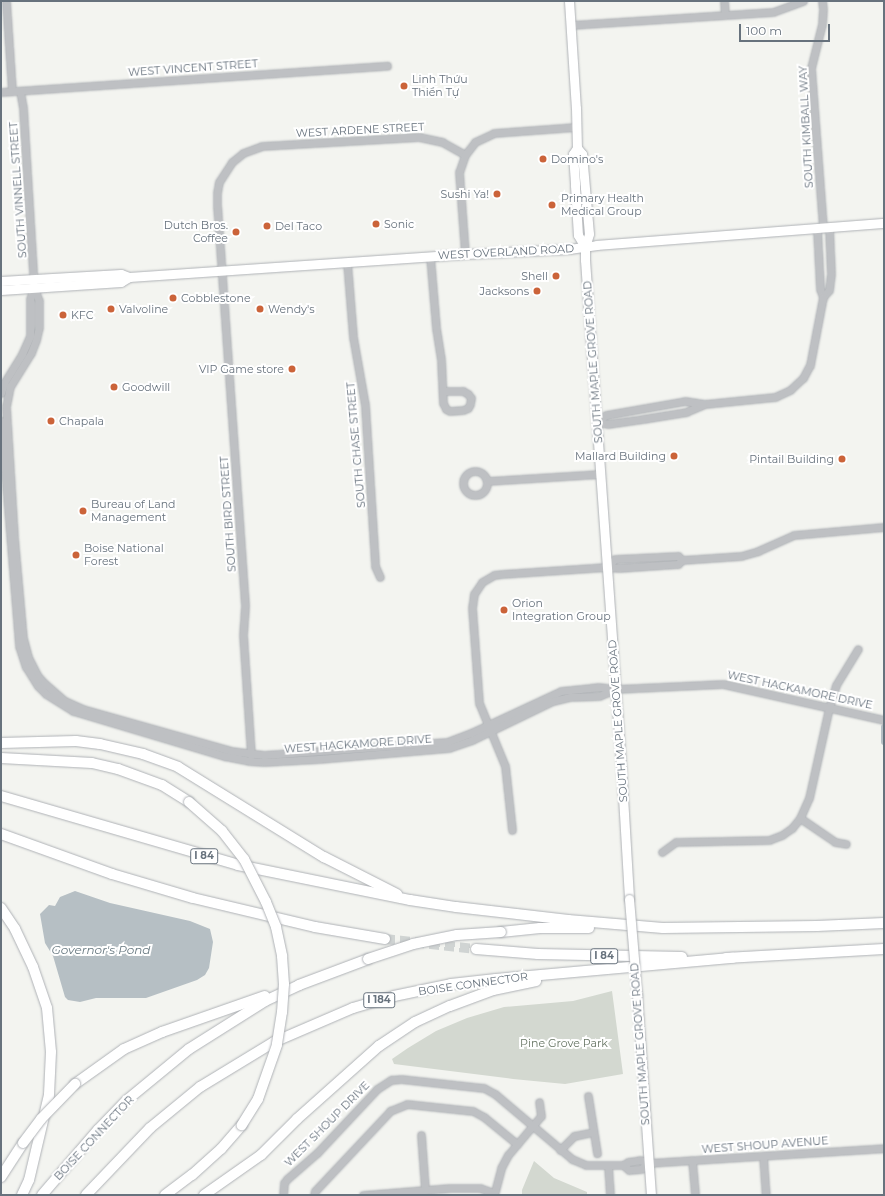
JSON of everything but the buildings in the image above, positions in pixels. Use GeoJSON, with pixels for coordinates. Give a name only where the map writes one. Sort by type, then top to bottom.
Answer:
{"type":"FeatureCollection","features":[{"type":"Feature","properties":{"kind":"highway"},"geometry":{"type":"LineString","coordinates":[[1,743],[55,740],[82,742],[143,754],[164,762],[203,781],[324,857],[410,900]]}},
{"type":"Feature","properties":{"kind":"highway"},"geometry":{"type":"LineString","coordinates":[[1,758],[78,762],[118,769],[162,785],[188,802],[222,831],[244,859],[266,902],[276,927],[282,956],[284,984],[282,1012],[277,1045],[258,1098],[242,1125],[221,1149],[192,1175],[165,1195]]}},
{"type":"Feature","properties":{"kind":"highway","name":"I 84"},"geometry":{"type":"LineString","coordinates":[[1,796],[238,865],[410,900],[560,919],[663,928],[817,926],[884,923]]}},
{"type":"Feature","properties":{"kind":"highway"},"geometry":{"type":"LineString","coordinates":[[1,834],[99,870],[193,898],[315,927],[385,939]]}},
{"type":"Feature","properties":{"kind":"highway"},"geometry":{"type":"LineString","coordinates":[[1,908],[15,930],[33,967],[47,1008],[51,1052],[49,1088],[40,1138],[29,1180],[22,1195]]}},
{"type":"Feature","properties":{"kind":"highway","name":"BOISE CONNECTOR"},"geometry":{"type":"LineString","coordinates":[[42,1195],[98,1130],[127,1100],[158,1073],[209,1035],[265,1001],[299,985],[413,944],[456,935],[540,928],[663,928]]}},
{"type":"Feature","properties":{"kind":"highway","name":"I 84"},"geometry":{"type":"LineString","coordinates":[[476,950],[538,954],[733,958],[884,949]]}},
{"type":"Feature","properties":{"kind":"highway","name":"BOISE CONNECTOR"},"geometry":{"type":"LineString","coordinates":[[86,1195],[150,1128],[200,1087],[274,1042],[353,1008],[394,996],[451,984],[733,958]]}},
{"type":"Feature","properties":{"kind":"highway"},"geometry":{"type":"LineString","coordinates":[[204,1195],[262,1155],[297,1119],[379,1046],[415,1022],[450,1006],[493,990],[574,972]]}},
{"type":"Feature","properties":{"kind":"highway"},"geometry":{"type":"LineString","coordinates":[[1,1177],[41,1119],[74,1084],[124,1049],[162,1032],[299,985]]}},
{"type":"Feature","properties":{"kind":"highway"},"geometry":{"type":"LineString","coordinates":[[15,1195],[40,1138]]}},
{"type":"Feature","properties":{"kind":"main road","name":"SOUTH MAPLE GROVE ROAD"},"geometry":{"type":"LineString","coordinates":[[569,1],[577,148],[573,154],[578,235],[585,247],[629,899],[651,1195]]}},
{"type":"Feature","properties":{"kind":"main road","name":"WEST OVERLAND ROAD"},"geometry":{"type":"LineString","coordinates":[[1,280],[34,284],[121,282],[129,277],[585,247],[884,223]]}},
{"type":"Feature","properties":{"kind":"main road","name":"WEST OVERLAND ROAD"},"geometry":{"type":"LineString","coordinates":[[1,290],[34,284]]}},
{"type":"Feature","properties":{"kind":"street","name":"SOUTH VINNELL STREET"},"geometry":{"type":"LineString","coordinates":[[6,1],[16,91],[22,96],[24,108],[34,284]]}},
{"type":"Feature","properties":{"kind":"street"},"geometry":{"type":"LineString","coordinates":[[724,1],[725,15]]}},
{"type":"Feature","properties":{"kind":"street"},"geometry":{"type":"LineString","coordinates":[[571,25],[773,12],[804,1]]}},
{"type":"Feature","properties":{"kind":"street","name":"SOUTH KIMBALL WAY"},"geometry":{"type":"LineString","coordinates":[[822,1],[822,24],[811,68],[823,228],[831,274],[829,290],[822,297]]}},
{"type":"Feature","properties":{"kind":"street","name":"WEST VINCENT STREET"},"geometry":{"type":"LineString","coordinates":[[1,92],[387,66]]}},
{"type":"Feature","properties":{"kind":"street"},"geometry":{"type":"LineString","coordinates":[[465,254],[459,172],[464,155],[475,142],[494,133],[576,127]]}},
{"type":"Feature","properties":{"kind":"street","name":"WEST ARDENE STREET"},"geometry":{"type":"LineString","coordinates":[[232,162],[243,153],[262,146],[401,137],[431,138],[442,142],[464,155]]}},
{"type":"Feature","properties":{"kind":"street","name":"SOUTH BIRD STREET"},"geometry":{"type":"LineString","coordinates":[[232,162],[219,182],[217,193],[221,271],[245,605],[243,635],[251,755]]}},
{"type":"Feature","properties":{"kind":"street","name":"SOUTH KIMBALL WAY"},"geometry":{"type":"LineString","coordinates":[[597,422],[608,424],[686,412],[704,404],[775,397],[791,389],[803,378],[810,365],[822,297],[820,289],[823,228]]}},
{"type":"Feature","properties":{"kind":"street"},"geometry":{"type":"LineString","coordinates":[[430,256],[443,391]]}},
{"type":"Feature","properties":{"kind":"street","name":"SOUTH CHASE STREET"},"geometry":{"type":"LineString","coordinates":[[347,262],[353,337],[365,405],[375,566],[380,577]]}},
{"type":"Feature","properties":{"kind":"street"},"geometry":{"type":"LineString","coordinates":[[1,393],[4,383],[22,354],[30,336],[30,299],[34,284]]}},
{"type":"Feature","properties":{"kind":"street"},"geometry":{"type":"LineString","coordinates":[[16,596],[6,407],[10,386],[31,353],[39,327],[39,300],[34,284]]}},
{"type":"Feature","properties":{"kind":"street"},"geometry":{"type":"LineString","coordinates":[[1,421],[16,596]]}},
{"type":"Feature","properties":{"kind":"street"},"geometry":{"type":"LineString","coordinates":[[487,481],[601,474]]}},
{"type":"Feature","properties":{"kind":"street"},"geometry":{"type":"LineString","coordinates":[[512,830],[507,777],[501,755],[480,710],[478,696],[472,601],[478,588],[488,578],[502,574],[607,567],[616,559],[678,556],[682,560],[741,556],[758,551],[794,535],[884,527]]}},
{"type":"Feature","properties":{"kind":"street","name":"WEST HACKAMORE DRIVE"},"geometry":{"type":"LineString","coordinates":[[16,596],[22,638],[28,657],[37,675],[65,701],[96,716],[177,738],[251,755],[440,742],[456,739],[489,728]]}},
{"type":"Feature","properties":{"kind":"street"},"geometry":{"type":"LineString","coordinates":[[662,852],[676,842],[769,840],[782,835],[792,828],[800,818],[809,798],[829,708],[836,685],[858,649]]}},
{"type":"Feature","properties":{"kind":"street","name":"WEST HACKAMORE DRIVE"},"geometry":{"type":"LineString","coordinates":[[177,738],[240,760],[264,762],[432,751],[460,746],[489,728],[561,691],[598,687],[616,689],[723,684],[884,720]]}},
{"type":"Feature","properties":{"kind":"street"},"geometry":{"type":"LineString","coordinates":[[800,818],[835,842],[846,844]]}},
{"type":"Feature","properties":{"kind":"street","name":"WEST SHOUP DRIVE"},"geometry":{"type":"LineString","coordinates":[[283,1195],[284,1183],[317,1153],[377,1088],[391,1080],[401,1079],[484,1088],[495,1094],[532,1127],[572,1159],[586,1164],[608,1166],[623,1165]]}},
{"type":"Feature","properties":{"kind":"street"},"geometry":{"type":"LineString","coordinates":[[588,1096],[597,1153]]}},
{"type":"Feature","properties":{"kind":"street"},"geometry":{"type":"LineString","coordinates":[[363,1195],[425,1190],[480,1188],[494,1194],[500,1168],[517,1144],[541,1116],[539,1102]]}},
{"type":"Feature","properties":{"kind":"street"},"geometry":{"type":"LineString","coordinates":[[314,1195],[315,1191],[390,1111],[407,1104],[473,1111],[484,1117],[517,1144]]}},
{"type":"Feature","properties":{"kind":"street"},"geometry":{"type":"LineString","coordinates":[[560,1150],[574,1136],[594,1132]]}},
{"type":"Feature","properties":{"kind":"street"},"geometry":{"type":"LineString","coordinates":[[421,1135],[425,1190]]}},
{"type":"Feature","properties":{"kind":"street","name":"WEST SHOUP AVENUE"},"geometry":{"type":"LineString","coordinates":[[623,1165],[628,1162],[640,1160],[648,1163],[884,1148]]}},
{"type":"Feature","properties":{"kind":"street"},"geometry":{"type":"LineString","coordinates":[[763,1156],[766,1195]]}},
{"type":"Feature","properties":{"kind":"street"},"geometry":{"type":"LineString","coordinates":[[692,1160],[695,1195]]}},
{"type":"Feature","properties":{"kind":"street"},"geometry":{"type":"LineString","coordinates":[[608,1166],[610,1195]]}},
{"type":"Feature","properties":{"kind":"green space","name":"Pine Grove Park"},"geometry":{"type":"Polygon","coordinates":[[[612,991],[623,1074],[565,1084],[394,1064],[392,1059],[436,1031],[467,1018],[504,1007],[573,1001],[612,991]]]}},
{"type":"Feature","properties":{"kind":"green space"},"geometry":{"type":"Polygon","coordinates":[[[534,1161],[554,1178],[587,1192],[587,1195],[522,1195],[522,1190],[534,1161]]]}},
{"type":"Feature","properties":{"kind":"water","name":"Governor's Pond"},"geometry":{"type":"Polygon","coordinates":[[[75,891],[110,903],[190,921],[210,929],[213,942],[209,968],[205,975],[197,980],[146,998],[96,998],[80,1002],[68,1000],[65,997],[53,956],[45,943],[40,914],[49,905],[55,906],[60,897],[75,891]]]}},
{"type":"Feature","properties":{"kind":"waterway"},"geometry":{"type":"LineString","coordinates":[[884,727],[884,742]]}},
{"type":"Feature","properties":{"kind":"tunnel"},"geometry":{"type":"LineString","coordinates":[[385,939],[476,949]]}},
{"type":"Feature","properties":{"kind":"place","name":"Linh Thứu Thiền Tự"},"geometry":{"type":"Point","coordinates":[404,86]}},
{"type":"Feature","properties":{"kind":"place","name":"Domino's"},"geometry":{"type":"Point","coordinates":[543,159]}},
{"type":"Feature","properties":{"kind":"place","name":"Sushi Ya!"},"geometry":{"type":"Point","coordinates":[497,194]}},
{"type":"Feature","properties":{"kind":"place","name":"Primary Health Medical Group"},"geometry":{"type":"Point","coordinates":[552,205]}},
{"type":"Feature","properties":{"kind":"place","name":"Sonic"},"geometry":{"type":"Point","coordinates":[376,224]}},
{"type":"Feature","properties":{"kind":"place","name":"Del Taco"},"geometry":{"type":"Point","coordinates":[267,226]}},
{"type":"Feature","properties":{"kind":"place","name":"Dutch Bros. Coffee"},"geometry":{"type":"Point","coordinates":[236,232]}},
{"type":"Feature","properties":{"kind":"place","name":"Shell"},"geometry":{"type":"Point","coordinates":[556,276]}},
{"type":"Feature","properties":{"kind":"place","name":"Jacksons"},"geometry":{"type":"Point","coordinates":[537,291]}},
{"type":"Feature","properties":{"kind":"place","name":"Cobblestone"},"geometry":{"type":"Point","coordinates":[173,298]}},
{"type":"Feature","properties":{"kind":"place","name":"Valvoline"},"geometry":{"type":"Point","coordinates":[111,309]}},
{"type":"Feature","properties":{"kind":"place","name":"Wendy's"},"geometry":{"type":"Point","coordinates":[260,309]}},
{"type":"Feature","properties":{"kind":"place","name":"KFC"},"geometry":{"type":"Point","coordinates":[63,315]}},
{"type":"Feature","properties":{"kind":"place","name":"VIP Game store"},"geometry":{"type":"Point","coordinates":[292,369]}},
{"type":"Feature","properties":{"kind":"place","name":"Goodwill"},"geometry":{"type":"Point","coordinates":[114,387]}},
{"type":"Feature","properties":{"kind":"place","name":"Chapala"},"geometry":{"type":"Point","coordinates":[51,421]}},
{"type":"Feature","properties":{"kind":"place","name":"Mallard Building"},"geometry":{"type":"Point","coordinates":[674,456]}},
{"type":"Feature","properties":{"kind":"place","name":"Pintail Building"},"geometry":{"type":"Point","coordinates":[842,459]}},
{"type":"Feature","properties":{"kind":"place","name":"Bureau of Land Management"},"geometry":{"type":"Point","coordinates":[83,511]}},
{"type":"Feature","properties":{"kind":"place","name":"Boise National Forest"},"geometry":{"type":"Point","coordinates":[76,555]}},
{"type":"Feature","properties":{"kind":"place","name":"Orion Integration Group"},"geometry":{"type":"Point","coordinates":[504,610]}}]}
